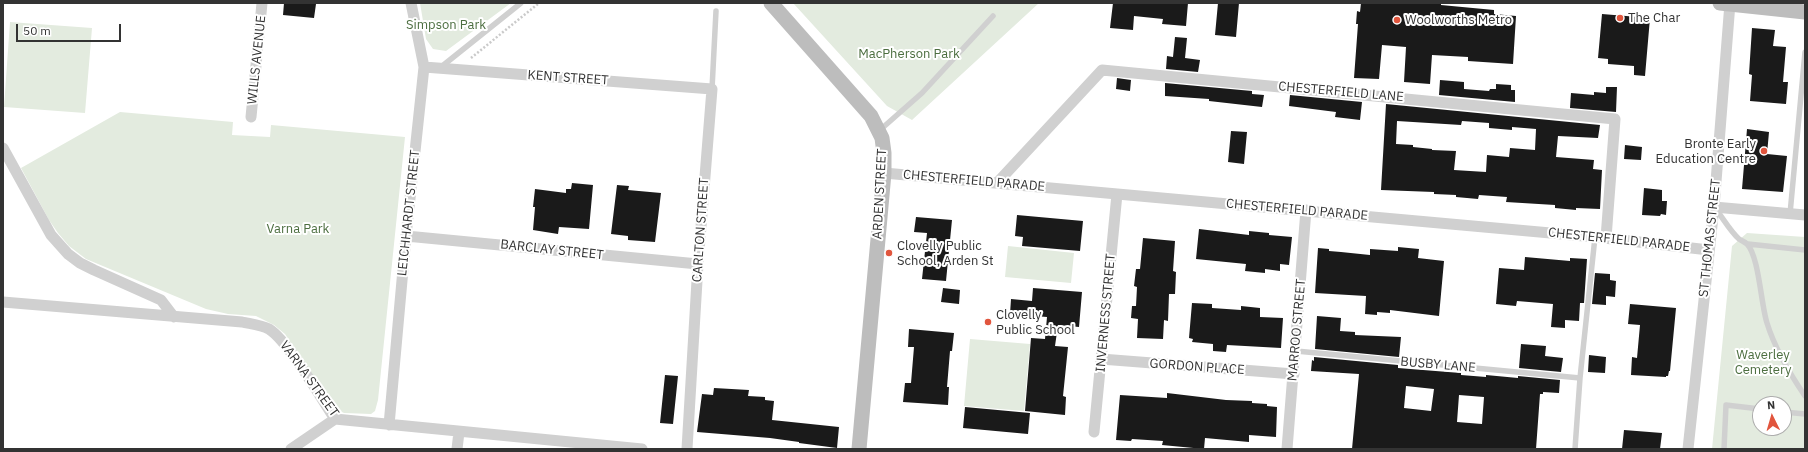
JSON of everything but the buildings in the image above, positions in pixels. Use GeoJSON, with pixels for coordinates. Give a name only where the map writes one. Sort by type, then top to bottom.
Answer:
{"type":"FeatureCollection","features":[{"type":"Feature","properties":{"kind":"main road","name":"ARDEN STREET"},"geometry":{"type":"LineString","coordinates":[[771,3],[871,116],[880,131],[884,153],[884,173],[858,449]]}},
{"type":"Feature","properties":{"kind":"main road"},"geometry":{"type":"LineString","coordinates":[[1727,3],[1756,5],[1805,12]]}},
{"type":"Feature","properties":{"kind":"street","name":"WILLS AVENUE"},"geometry":{"type":"LineString","coordinates":[[251,117],[262,3]]}},
{"type":"Feature","properties":{"kind":"street","name":"LEICHHARDT STREET"},"geometry":{"type":"LineString","coordinates":[[390,425],[406,236],[424,67],[411,3]]}},
{"type":"Feature","properties":{"kind":"street","name":"ST THOMAS STREET"},"geometry":{"type":"LineString","coordinates":[[1688,449],[1714,207],[1727,3]]}},
{"type":"Feature","properties":{"kind":"street","name":"KENT STREET"},"geometry":{"type":"LineString","coordinates":[[424,67],[712,88]]}},
{"type":"Feature","properties":{"kind":"street","name":"CHESTERFIELD LANE"},"geometry":{"type":"LineString","coordinates":[[997,183],[1102,70],[1615,119],[1600,238]]}},
{"type":"Feature","properties":{"kind":"street","name":"CARLTON STREET"},"geometry":{"type":"LineString","coordinates":[[687,449],[698,264],[712,88]]}},
{"type":"Feature","properties":{"kind":"street"},"geometry":{"type":"LineString","coordinates":[[3,148],[51,235],[64,250],[80,263],[161,300],[174,317]]}},
{"type":"Feature","properties":{"kind":"street","name":"CHESTERFIELD PARADE"},"geometry":{"type":"LineString","coordinates":[[884,173],[1306,210],[1709,250]]}},
{"type":"Feature","properties":{"kind":"street","name":"INVERNESS STREET"},"geometry":{"type":"LineString","coordinates":[[1094,432],[1117,194]]}},
{"type":"Feature","properties":{"kind":"street"},"geometry":{"type":"LineString","coordinates":[[1714,207],[1805,215]]}},
{"type":"Feature","properties":{"kind":"street","name":"MARROO STREET"},"geometry":{"type":"LineString","coordinates":[[1287,449],[1296,351],[1306,210]]}},
{"type":"Feature","properties":{"kind":"street","name":"BARCLAY STREET"},"geometry":{"type":"LineString","coordinates":[[406,236],[698,264]]}},
{"type":"Feature","properties":{"kind":"street","name":"VARNA STREET"},"geometry":{"type":"LineString","coordinates":[[3,302],[242,322],[267,328],[278,337],[287,348],[335,419],[642,449]]}},
{"type":"Feature","properties":{"kind":"street","name":"GORDON PLACE"},"geometry":{"type":"LineString","coordinates":[[1101,359],[1294,374]]}},
{"type":"Feature","properties":{"kind":"street"},"geometry":{"type":"LineString","coordinates":[[290,449],[335,419]]}},
{"type":"Feature","properties":{"kind":"street"},"geometry":{"type":"LineString","coordinates":[[457,449],[459,432]]}},
{"type":"Feature","properties":{"kind":"lane"},"geometry":{"type":"LineString","coordinates":[[439,68],[520,3]]}},
{"type":"Feature","properties":{"kind":"lane","name":"CARLTON STREET"},"geometry":{"type":"LineString","coordinates":[[712,88],[716,11]]}},
{"type":"Feature","properties":{"kind":"lane"},"geometry":{"type":"LineString","coordinates":[[880,131],[922,93],[993,16]]}},
{"type":"Feature","properties":{"kind":"lane"},"geometry":{"type":"LineString","coordinates":[[1790,214],[1805,52]]}},
{"type":"Feature","properties":{"kind":"lane"},"geometry":{"type":"LineString","coordinates":[[1714,207],[1739,239],[1748,244],[1805,250]]}},
{"type":"Feature","properties":{"kind":"lane"},"geometry":{"type":"LineString","coordinates":[[1575,449],[1580,378],[1600,238]]}},
{"type":"Feature","properties":{"kind":"lane"},"geometry":{"type":"LineString","coordinates":[[1748,244],[1757,267],[1762,308],[1768,326],[1792,377],[1805,396]]}},
{"type":"Feature","properties":{"kind":"lane","name":"BUSBY LANE"},"geometry":{"type":"LineString","coordinates":[[1296,351],[1580,378]]}},
{"type":"Feature","properties":{"kind":"lane"},"geometry":{"type":"LineString","coordinates":[[1724,449],[1726,405],[1752,408]]}},
{"type":"Feature","properties":{"kind":"lane"},"geometry":{"type":"LineString","coordinates":[[1792,413],[1805,414]]}},
{"type":"Feature","properties":{"kind":"path"},"geometry":{"type":"LineString","coordinates":[[458,70],[539,3]]}},
{"type":"Feature","properties":{"kind":"green space","name":"Simpson Park"},"geometry":{"type":"Polygon","coordinates":[[[420,3],[511,3],[446,51],[433,49],[426,39],[420,3]]]}},
{"type":"Feature","properties":{"kind":"green space","name":"MacPherson Park"},"geometry":{"type":"Polygon","coordinates":[[[793,3],[1039,3],[912,120],[887,106],[793,3]]]}},
{"type":"Feature","properties":{"kind":"green space"},"geometry":{"type":"Polygon","coordinates":[[[10,22],[92,28],[85,113],[4,107],[10,22]]]}},
{"type":"Feature","properties":{"kind":"green space","name":"Varna Park"},"geometry":{"type":"Polygon","coordinates":[[[120,112],[233,122],[232,135],[270,137],[271,125],[405,137],[378,400],[375,411],[371,414],[344,413],[334,408],[285,334],[274,325],[256,316],[228,314],[206,309],[86,259],[69,246],[49,220],[21,168],[120,112]]]}},
{"type":"Feature","properties":{"kind":"green space","name":"Waverley Cemetery"},"geometry":{"type":"Polygon","coordinates":[[[1747,233],[1805,237],[1805,449],[1712,449],[1732,246],[1747,233]]]}},
{"type":"Feature","properties":{"kind":"green space"},"geometry":{"type":"Polygon","coordinates":[[[1008,246],[1074,253],[1071,283],[1005,277],[1008,246]]]}},
{"type":"Feature","properties":{"kind":"green space"},"geometry":{"type":"Polygon","coordinates":[[[970,339],[1030,344],[1024,411],[964,406],[970,339]]]}},
{"type":"Feature","properties":{"kind":"place","name":"The Char"},"geometry":{"type":"Point","coordinates":[1620,18]}},
{"type":"Feature","properties":{"kind":"place","name":"Woolworths Metro"},"geometry":{"type":"Point","coordinates":[1397,20]}},
{"type":"Feature","properties":{"kind":"place","name":"Bronte Early Education Centre"},"geometry":{"type":"Point","coordinates":[1764,151]}},
{"type":"Feature","properties":{"kind":"place","name":"Clovelly Public School, Arden St"},"geometry":{"type":"Point","coordinates":[889,253]}},
{"type":"Feature","properties":{"kind":"place","name":"Clovelly Public School"},"geometry":{"type":"Point","coordinates":[988,322]}}]}
